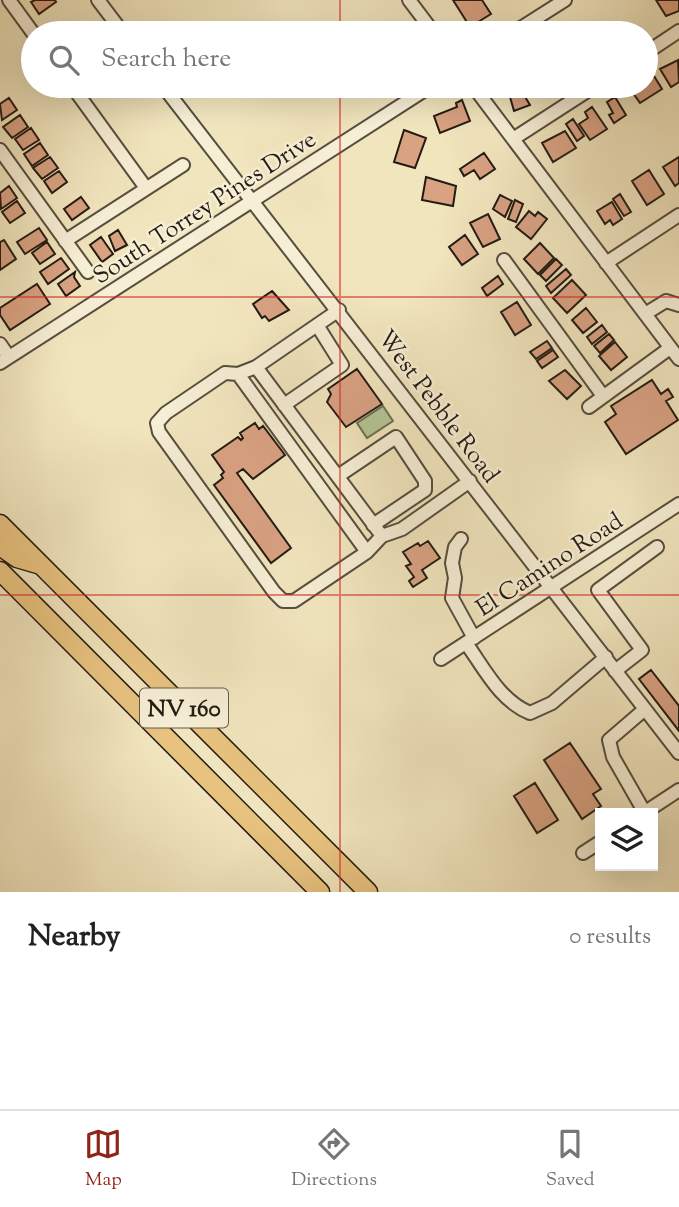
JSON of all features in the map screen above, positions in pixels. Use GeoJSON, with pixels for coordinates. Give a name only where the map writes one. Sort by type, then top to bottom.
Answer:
{"type":"FeatureCollection","features":[{"type":"Feature","properties":{"kind":"highway","name":"NV 160"},"geometry":{"type":"LineString","coordinates":[[0,524],[368,892]]}},
{"type":"Feature","properties":{"kind":"highway"},"geometry":{"type":"LineString","coordinates":[[0,546],[17,558],[41,565]]}},
{"type":"Feature","properties":{"kind":"highway","name":"NV 160"},"geometry":{"type":"LineString","coordinates":[[0,571],[320,892]]}},
{"type":"Feature","properties":{"kind":"street"},"geometry":{"type":"LineString","coordinates":[[9,0],[24,21]]}},
{"type":"Feature","properties":{"kind":"street"},"geometry":{"type":"LineString","coordinates":[[98,0],[114,21]]}},
{"type":"Feature","properties":{"kind":"street"},"geometry":{"type":"LineString","coordinates":[[409,0],[425,21]]}},
{"type":"Feature","properties":{"kind":"street"},"geometry":{"type":"LineString","coordinates":[[532,21],[565,0]]}},
{"type":"Feature","properties":{"kind":"street"},"geometry":{"type":"LineString","coordinates":[[658,45],[679,31]]}},
{"type":"Feature","properties":{"kind":"street"},"geometry":{"type":"LineString","coordinates":[[81,98],[146,188]]}},
{"type":"Feature","properties":{"kind":"street","name":"West Pebble Road"},"geometry":{"type":"LineString","coordinates":[[172,98],[339,310],[679,753]]}},
{"type":"Feature","properties":{"kind":"street","name":"South Torrey Pines Drive"},"geometry":{"type":"LineString","coordinates":[[5,360],[412,98]]}},
{"type":"Feature","properties":{"kind":"street"},"geometry":{"type":"LineString","coordinates":[[483,98],[679,359]]}},
{"type":"Feature","properties":{"kind":"street"},"geometry":{"type":"LineString","coordinates":[[513,139],[576,98]]}},
{"type":"Feature","properties":{"kind":"street"},"geometry":{"type":"LineString","coordinates":[[0,150],[88,272]]}},
{"type":"Feature","properties":{"kind":"street"},"geometry":{"type":"LineString","coordinates":[[65,241],[183,165]]}},
{"type":"Feature","properties":{"kind":"street"},"geometry":{"type":"LineString","coordinates":[[606,263],[679,215]]}},
{"type":"Feature","properties":{"kind":"street"},"geometry":{"type":"LineString","coordinates":[[504,260],[603,396]]}},
{"type":"Feature","properties":{"kind":"street"},"geometry":{"type":"LineString","coordinates":[[645,314],[666,301],[679,305]]}},
{"type":"Feature","properties":{"kind":"street"},"geometry":{"type":"LineString","coordinates":[[339,310],[256,367],[238,374],[225,373],[166,412],[158,423],[159,432],[266,581],[283,601],[294,601],[367,552],[382,536],[402,529],[470,481]]}},
{"type":"Feature","properties":{"kind":"street"},"geometry":{"type":"LineString","coordinates":[[284,405],[342,365],[317,325]]}},
{"type":"Feature","properties":{"kind":"street"},"geometry":{"type":"LineString","coordinates":[[0,344],[5,360]]}},
{"type":"Feature","properties":{"kind":"street"},"geometry":{"type":"LineString","coordinates":[[589,407],[670,348]]}},
{"type":"Feature","properties":{"kind":"street"},"geometry":{"type":"LineString","coordinates":[[256,367],[382,536]]}},
{"type":"Feature","properties":{"kind":"street"},"geometry":{"type":"LineString","coordinates":[[238,374],[367,552]]}},
{"type":"Feature","properties":{"kind":"street"},"geometry":{"type":"LineString","coordinates":[[338,476],[396,437],[425,481],[425,490],[373,524]]}},
{"type":"Feature","properties":{"kind":"street","name":"El Camino Road"},"geometry":{"type":"LineString","coordinates":[[441,659],[679,504]]}},
{"type":"Feature","properties":{"kind":"street"},"geometry":{"type":"LineString","coordinates":[[461,539],[455,547],[452,562],[455,578],[452,598],[470,640],[495,685],[516,708],[530,713],[552,703],[606,657]]}},
{"type":"Feature","properties":{"kind":"street"},"geometry":{"type":"LineString","coordinates":[[621,542],[636,563]]}},
{"type":"Feature","properties":{"kind":"street"},"geometry":{"type":"LineString","coordinates":[[615,671],[642,650],[598,590],[657,547]]}},
{"type":"Feature","properties":{"kind":"street"},"geometry":{"type":"LineString","coordinates":[[642,808],[613,757],[608,740],[645,709]]}},
{"type":"Feature","properties":{"kind":"street"},"geometry":{"type":"LineString","coordinates":[[652,808],[679,790]]}},
{"type":"Feature","properties":{"kind":"street"},"geometry":{"type":"LineString","coordinates":[[583,853],[595,845]]}},
{"type":"Feature","properties":{"kind":"green space"},"geometry":{"type":"Polygon","coordinates":[[[383,406],[393,421],[367,438],[357,423],[383,406]]]}},
{"type":"Feature","properties":{"kind":"building"},"geometry":{"type":"Polygon","coordinates":[[[453,0],[482,0],[491,14],[480,21],[466,21],[453,0]]]}},
{"type":"Feature","properties":{"kind":"building"},"geometry":{"type":"Polygon","coordinates":[[[656,0],[679,0],[679,11],[666,16],[656,0]]]}},
{"type":"Feature","properties":{"kind":"building"},"geometry":{"type":"Polygon","coordinates":[[[31,2],[56,2],[39,14],[31,2]]]}},
{"type":"Feature","properties":{"kind":"building"},"geometry":{"type":"Polygon","coordinates":[[[678,60],[679,82],[671,87],[660,69],[678,60]]]}},
{"type":"Feature","properties":{"kind":"building"},"geometry":{"type":"Polygon","coordinates":[[[9,98],[17,110],[2,120],[0,104],[9,98]]]}},
{"type":"Feature","properties":{"kind":"building"},"geometry":{"type":"Polygon","coordinates":[[[510,98],[526,98],[530,105],[514,111],[510,98]]]}},
{"type":"Feature","properties":{"kind":"building"},"geometry":{"type":"Polygon","coordinates":[[[616,98],[626,115],[614,123],[609,115],[613,113],[607,102],[616,98]]]}},
{"type":"Feature","properties":{"kind":"building"},"geometry":{"type":"Polygon","coordinates":[[[462,100],[470,121],[440,133],[434,116],[457,107],[456,103],[462,100]]]}},
{"type":"Feature","properties":{"kind":"building"},"geometry":{"type":"Polygon","coordinates":[[[592,107],[607,129],[590,140],[579,124],[588,118],[585,112],[592,107]]]}},
{"type":"Feature","properties":{"kind":"building"},"geometry":{"type":"Polygon","coordinates":[[[20,115],[28,127],[12,138],[3,127],[20,115]]]}},
{"type":"Feature","properties":{"kind":"building"},"geometry":{"type":"Polygon","coordinates":[[[573,119],[584,136],[577,141],[566,124],[573,119]]]}},
{"type":"Feature","properties":{"kind":"building"},"geometry":{"type":"Polygon","coordinates":[[[31,128],[39,140],[23,150],[15,139],[31,128]]]}},
{"type":"Feature","properties":{"kind":"building"},"geometry":{"type":"Polygon","coordinates":[[[404,130],[426,138],[415,168],[394,162],[404,130]]]}},
{"type":"Feature","properties":{"kind":"building"},"geometry":{"type":"Polygon","coordinates":[[[565,131],[576,148],[553,162],[542,143],[565,131]]]}},
{"type":"Feature","properties":{"kind":"building"},"geometry":{"type":"Polygon","coordinates":[[[40,143],[48,155],[32,166],[24,154],[40,143]]]}},
{"type":"Feature","properties":{"kind":"building"},"geometry":{"type":"Polygon","coordinates":[[[484,153],[495,169],[480,179],[474,170],[464,176],[460,169],[484,153]]]}},
{"type":"Feature","properties":{"kind":"building"},"geometry":{"type":"Polygon","coordinates":[[[50,157],[58,168],[42,179],[33,168],[50,157]]]}},
{"type":"Feature","properties":{"kind":"building"},"geometry":{"type":"Polygon","coordinates":[[[679,157],[679,183],[675,186],[663,167],[679,157]]]}},
{"type":"Feature","properties":{"kind":"building"},"geometry":{"type":"Polygon","coordinates":[[[649,170],[664,194],[647,205],[632,181],[649,170]]]}},
{"type":"Feature","properties":{"kind":"building"},"geometry":{"type":"Polygon","coordinates":[[[59,171],[67,182],[52,193],[44,181],[59,171]]]}},
{"type":"Feature","properties":{"kind":"building"},"geometry":{"type":"Polygon","coordinates":[[[426,177],[456,186],[453,206],[422,200],[426,177]]]}},
{"type":"Feature","properties":{"kind":"building"},"geometry":{"type":"Polygon","coordinates":[[[9,186],[17,198],[1,209],[0,193],[9,186]]]}},
{"type":"Feature","properties":{"kind":"building"},"geometry":{"type":"Polygon","coordinates":[[[620,194],[631,212],[624,216],[613,199],[620,194]]]}},
{"type":"Feature","properties":{"kind":"building"},"geometry":{"type":"Polygon","coordinates":[[[500,195],[512,201],[505,217],[493,209],[500,195]]]}},
{"type":"Feature","properties":{"kind":"building"},"geometry":{"type":"Polygon","coordinates":[[[81,197],[89,208],[72,220],[64,209],[81,197]]]}},
{"type":"Feature","properties":{"kind":"building"},"geometry":{"type":"Polygon","coordinates":[[[515,200],[523,204],[516,222],[508,219],[515,200]]]}},
{"type":"Feature","properties":{"kind":"building"},"geometry":{"type":"Polygon","coordinates":[[[17,201],[25,213],[10,223],[2,212],[17,201]]]}},
{"type":"Feature","properties":{"kind":"building"},"geometry":{"type":"Polygon","coordinates":[[[612,202],[622,219],[613,225],[610,220],[605,224],[597,211],[612,202]]]}},
{"type":"Feature","properties":{"kind":"building"},"geometry":{"type":"Polygon","coordinates":[[[529,211],[535,216],[538,212],[547,219],[531,239],[516,227],[529,211]]]}},
{"type":"Feature","properties":{"kind":"building"},"geometry":{"type":"Polygon","coordinates":[[[488,214],[500,239],[483,247],[470,223],[488,214]]]}},
{"type":"Feature","properties":{"kind":"building"},"geometry":{"type":"Polygon","coordinates":[[[39,228],[47,240],[25,254],[17,242],[39,228]]]}},
{"type":"Feature","properties":{"kind":"building"},"geometry":{"type":"Polygon","coordinates":[[[118,230],[127,245],[115,251],[109,236],[118,230]]]}},
{"type":"Feature","properties":{"kind":"building"},"geometry":{"type":"Polygon","coordinates":[[[465,235],[478,254],[462,265],[449,247],[465,235]]]}},
{"type":"Feature","properties":{"kind":"building"},"geometry":{"type":"Polygon","coordinates":[[[101,237],[113,254],[102,262],[90,245],[101,237]]]}},
{"type":"Feature","properties":{"kind":"building"},"geometry":{"type":"Polygon","coordinates":[[[4,240],[16,259],[0,270],[0,242],[4,240]]]}},
{"type":"Feature","properties":{"kind":"building"},"geometry":{"type":"Polygon","coordinates":[[[47,242],[55,254],[40,264],[32,253],[47,242]]]}},
{"type":"Feature","properties":{"kind":"building"},"geometry":{"type":"Polygon","coordinates":[[[540,243],[554,258],[538,274],[524,259],[540,243]]]}},
{"type":"Feature","properties":{"kind":"building"},"geometry":{"type":"Polygon","coordinates":[[[61,258],[69,269],[48,284],[40,272],[61,258]]]}},
{"type":"Feature","properties":{"kind":"building"},"geometry":{"type":"Polygon","coordinates":[[[556,259],[562,265],[546,281],[540,275],[556,259]]]}},
{"type":"Feature","properties":{"kind":"building"},"geometry":{"type":"Polygon","coordinates":[[[566,269],[571,275],[551,293],[546,286],[566,269]]]}},
{"type":"Feature","properties":{"kind":"building"},"geometry":{"type":"Polygon","coordinates":[[[75,272],[74,277],[80,286],[66,296],[58,284],[75,272]]]}},
{"type":"Feature","properties":{"kind":"building"},"geometry":{"type":"Polygon","coordinates":[[[498,276],[503,284],[487,296],[482,288],[498,276]]]}},
{"type":"Feature","properties":{"kind":"building"},"geometry":{"type":"Polygon","coordinates":[[[572,280],[586,295],[567,313],[553,298],[572,280]]]}},
{"type":"Feature","properties":{"kind":"building"},"geometry":{"type":"Polygon","coordinates":[[[37,284],[50,304],[10,330],[0,315],[0,308],[37,284]]]}},
{"type":"Feature","properties":{"kind":"building"},"geometry":{"type":"Polygon","coordinates":[[[272,291],[289,310],[269,321],[265,316],[262,318],[253,304],[272,291]]]}},
{"type":"Feature","properties":{"kind":"building"},"geometry":{"type":"Polygon","coordinates":[[[517,302],[531,325],[515,335],[501,312],[517,302]]]}},
{"type":"Feature","properties":{"kind":"building"},"geometry":{"type":"Polygon","coordinates":[[[586,308],[597,322],[583,333],[572,320],[586,308]]]}},
{"type":"Feature","properties":{"kind":"building"},"geometry":{"type":"Polygon","coordinates":[[[602,325],[607,332],[592,344],[587,337],[602,325]]]}},
{"type":"Feature","properties":{"kind":"building"},"geometry":{"type":"Polygon","coordinates":[[[609,334],[614,340],[600,353],[594,346],[609,334]]]}},
{"type":"Feature","properties":{"kind":"building"},"geometry":{"type":"Polygon","coordinates":[[[547,341],[552,348],[536,359],[530,352],[547,341]]]}},
{"type":"Feature","properties":{"kind":"building"},"geometry":{"type":"Polygon","coordinates":[[[615,342],[627,357],[611,370],[599,356],[615,342]]]}},
{"type":"Feature","properties":{"kind":"building"},"geometry":{"type":"Polygon","coordinates":[[[553,350],[558,357],[542,368],[537,361],[553,350]]]}},
{"type":"Feature","properties":{"kind":"building"},"geometry":{"type":"Polygon","coordinates":[[[357,369],[382,404],[346,427],[327,402],[331,394],[328,389],[357,369]]]}},
{"type":"Feature","properties":{"kind":"building"},"geometry":{"type":"Polygon","coordinates":[[[565,370],[581,386],[567,399],[549,381],[565,370]]]}},
{"type":"Feature","properties":{"kind":"building"},"geometry":{"type":"Polygon","coordinates":[[[652,380],[661,394],[668,389],[673,397],[666,401],[678,420],[626,454],[605,422],[616,414],[611,406],[652,380]]]}},
{"type":"Feature","properties":{"kind":"building"},"geometry":{"type":"Polygon","coordinates":[[[255,423],[259,429],[263,426],[285,455],[253,479],[243,469],[237,473],[291,548],[271,563],[214,485],[223,478],[221,475],[224,472],[212,455],[238,437],[241,440],[243,438],[240,433],[255,423]]]}},
{"type":"Feature","properties":{"kind":"building"},"geometry":{"type":"Polygon","coordinates":[[[428,541],[440,558],[422,570],[427,578],[413,587],[409,581],[414,577],[406,566],[411,564],[403,552],[418,543],[420,546],[428,541]]]}},
{"type":"Feature","properties":{"kind":"building"},"geometry":{"type":"Polygon","coordinates":[[[651,670],[679,706],[679,731],[639,679],[651,670]]]}},
{"type":"Feature","properties":{"kind":"building"},"geometry":{"type":"Polygon","coordinates":[[[570,743],[601,789],[593,794],[601,806],[582,819],[544,760],[570,743]]]}},
{"type":"Feature","properties":{"kind":"building"},"geometry":{"type":"Polygon","coordinates":[[[535,783],[558,820],[537,833],[514,796],[535,783]]]}}]}
